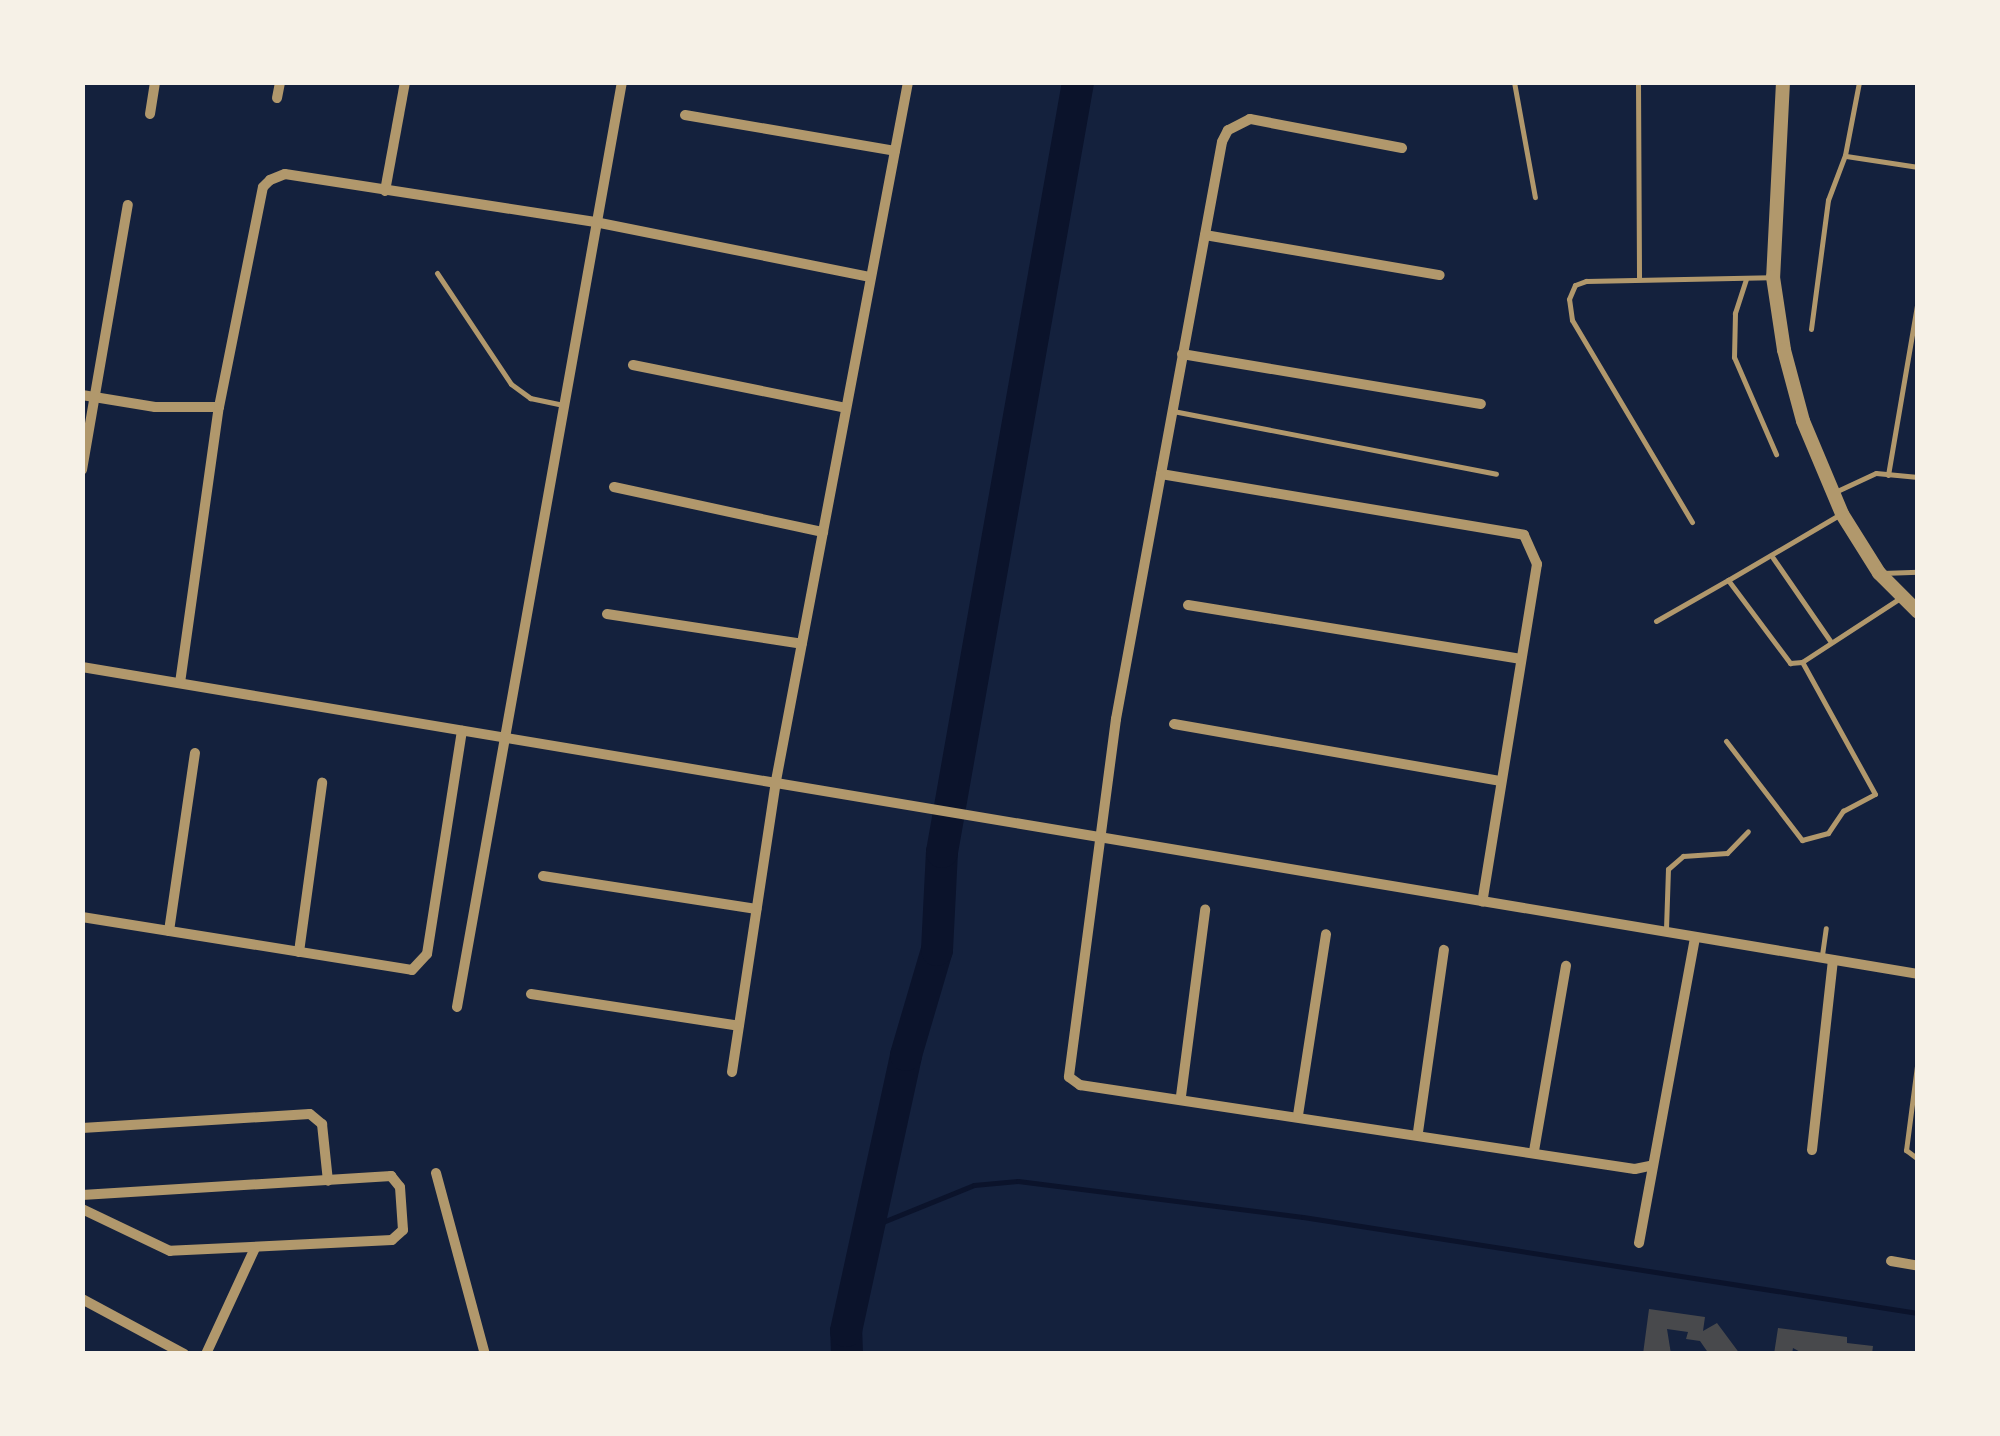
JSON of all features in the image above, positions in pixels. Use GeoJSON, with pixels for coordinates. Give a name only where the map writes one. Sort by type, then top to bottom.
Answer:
{"type":"FeatureCollection","features":[{"type":"Feature","properties":{"kind":"street"},"geometry":{"type":"LineString","coordinates":[[150,114],[155,82]]}},
{"type":"Feature","properties":{"kind":"street"},"geometry":{"type":"LineString","coordinates":[[278,98],[280,82]]}},
{"type":"Feature","properties":{"kind":"street"},"geometry":{"type":"LineString","coordinates":[[386,191],[404,82]]}},
{"type":"Feature","properties":{"kind":"street"},"geometry":{"type":"LineString","coordinates":[[458,1007],[622,82]]}},
{"type":"Feature","properties":{"kind":"street"},"geometry":{"type":"LineString","coordinates":[[732,1072],[775,786],[908,82]]}},
{"type":"Feature","properties":{"kind":"street"},"geometry":{"type":"LineString","coordinates":[[1782,82],[1773,277],[1803,422],[1842,514],[1879,573],[1918,612]]}},
{"type":"Feature","properties":{"kind":"street"},"geometry":{"type":"LineString","coordinates":[[684,115],[895,152]]}},
{"type":"Feature","properties":{"kind":"street"},"geometry":{"type":"LineString","coordinates":[[1402,148],[1250,120],[1237,123],[1222,142],[1097,839],[1070,1077],[1080,1085],[1181,1096],[1635,1169],[1649,1166]]}},
{"type":"Feature","properties":{"kind":"street"},"geometry":{"type":"LineString","coordinates":[[180,683],[219,407],[264,187],[270,180],[285,174],[596,222],[871,278]]}},
{"type":"Feature","properties":{"kind":"street"},"geometry":{"type":"LineString","coordinates":[[82,470],[128,206]]}},
{"type":"Feature","properties":{"kind":"street"},"geometry":{"type":"LineString","coordinates":[[1205,236],[1440,275]]}},
{"type":"Feature","properties":{"kind":"street"},"geometry":{"type":"LineString","coordinates":[[1182,354],[1482,404]]}},
{"type":"Feature","properties":{"kind":"street"},"geometry":{"type":"LineString","coordinates":[[632,365],[846,408]]}},
{"type":"Feature","properties":{"kind":"street"},"geometry":{"type":"LineString","coordinates":[[82,395],[155,407],[219,407]]}},
{"type":"Feature","properties":{"kind":"street"},"geometry":{"type":"LineString","coordinates":[[1161,474],[1524,536],[1537,564],[1482,902]]}},
{"type":"Feature","properties":{"kind":"street"},"geometry":{"type":"LineString","coordinates":[[614,486],[823,532]]}},
{"type":"Feature","properties":{"kind":"street"},"geometry":{"type":"LineString","coordinates":[[1188,605],[1520,659]]}},
{"type":"Feature","properties":{"kind":"street"},"geometry":{"type":"LineString","coordinates":[[607,614],[802,644]]}},
{"type":"Feature","properties":{"kind":"street"},"geometry":{"type":"LineString","coordinates":[[82,667],[1076,836],[1828,959],[1917,970]]}},
{"type":"Feature","properties":{"kind":"street"},"geometry":{"type":"LineString","coordinates":[[1174,724],[1501,780]]}},
{"type":"Feature","properties":{"kind":"street"},"geometry":{"type":"LineString","coordinates":[[82,917],[412,970],[422,963],[462,731]]}},
{"type":"Feature","properties":{"kind":"street"},"geometry":{"type":"LineString","coordinates":[[169,931],[195,753]]}},
{"type":"Feature","properties":{"kind":"street"},"geometry":{"type":"LineString","coordinates":[[300,952],[322,782]]}},
{"type":"Feature","properties":{"kind":"street"},"geometry":{"type":"LineString","coordinates":[[543,876],[756,909]]}},
{"type":"Feature","properties":{"kind":"street"},"geometry":{"type":"LineString","coordinates":[[1181,1096],[1205,910]]}},
{"type":"Feature","properties":{"kind":"street"},"geometry":{"type":"LineString","coordinates":[[1298,1115],[1326,934]]}},
{"type":"Feature","properties":{"kind":"street"},"geometry":{"type":"LineString","coordinates":[[1639,1243],[1649,1166],[1658,1154],[1695,937]]}},
{"type":"Feature","properties":{"kind":"street"},"geometry":{"type":"LineString","coordinates":[[1418,1132],[1444,950]]}},
{"type":"Feature","properties":{"kind":"street"},"geometry":{"type":"LineString","coordinates":[[1812,1150],[1828,959]]}},
{"type":"Feature","properties":{"kind":"street"},"geometry":{"type":"LineString","coordinates":[[1534,1151],[1566,966]]}},
{"type":"Feature","properties":{"kind":"street"},"geometry":{"type":"LineString","coordinates":[[531,994],[739,1026]]}},
{"type":"Feature","properties":{"kind":"street"},"geometry":{"type":"LineString","coordinates":[[82,1128],[310,1114],[322,1124],[328,1181]]}},
{"type":"Feature","properties":{"kind":"street"},"geometry":{"type":"LineString","coordinates":[[436,1173],[485,1354]]}},
{"type":"Feature","properties":{"kind":"street"},"geometry":{"type":"LineString","coordinates":[[82,1195],[398,1180],[398,1237],[256,1248],[158,1250],[82,1209]]}},
{"type":"Feature","properties":{"kind":"street"},"geometry":{"type":"LineString","coordinates":[[206,1354],[256,1248]]}},
{"type":"Feature","properties":{"kind":"street"},"geometry":{"type":"LineString","coordinates":[[1891,1261],[1918,1266]]}},
{"type":"Feature","properties":{"kind":"street"},"geometry":{"type":"LineString","coordinates":[[82,1299],[184,1354]]}},
{"type":"Feature","properties":{"kind":"lane"},"geometry":{"type":"LineString","coordinates":[[1514,82],[1535,197]]}},
{"type":"Feature","properties":{"kind":"lane"},"geometry":{"type":"LineString","coordinates":[[1638,82],[1638,280]]}},
{"type":"Feature","properties":{"kind":"lane"},"geometry":{"type":"LineString","coordinates":[[1811,329],[1828,200],[1845,156],[1859,82]]}},
{"type":"Feature","properties":{"kind":"lane"},"geometry":{"type":"LineString","coordinates":[[1845,156],[1918,167]]}},
{"type":"Feature","properties":{"kind":"lane"},"geometry":{"type":"LineString","coordinates":[[437,273],[511,384],[530,398],[563,406]]}},
{"type":"Feature","properties":{"kind":"lane"},"geometry":{"type":"LineString","coordinates":[[1692,522],[1572,320],[1575,285],[1773,277]]}},
{"type":"Feature","properties":{"kind":"lane"},"geometry":{"type":"LineString","coordinates":[[1746,279],[1734,314],[1734,357],[1776,454]]}},
{"type":"Feature","properties":{"kind":"lane"},"geometry":{"type":"LineString","coordinates":[[1888,475],[1918,300]]}},
{"type":"Feature","properties":{"kind":"lane"},"geometry":{"type":"LineString","coordinates":[[1173,411],[1496,474]]}},
{"type":"Feature","properties":{"kind":"lane"},"geometry":{"type":"LineString","coordinates":[[1832,494],[1876,473],[1918,477]]}},
{"type":"Feature","properties":{"kind":"lane"},"geometry":{"type":"LineString","coordinates":[[1656,620],[1773,558],[1842,514]]}},
{"type":"Feature","properties":{"kind":"lane"},"geometry":{"type":"LineString","coordinates":[[1773,558],[1831,642]]}},
{"type":"Feature","properties":{"kind":"lane"},"geometry":{"type":"LineString","coordinates":[[1879,573],[1918,572]]}},
{"type":"Feature","properties":{"kind":"lane"},"geometry":{"type":"LineString","coordinates":[[1728,580],[1790,662],[1802,662],[1900,598]]}},
{"type":"Feature","properties":{"kind":"lane"},"geometry":{"type":"LineString","coordinates":[[1726,741],[1802,840],[1828,833],[1843,810],[1876,794],[1802,662]]}},
{"type":"Feature","properties":{"kind":"lane"},"geometry":{"type":"LineString","coordinates":[[1666,932],[1668,869],[1683,856],[1727,854],[1748,830]]}},
{"type":"Feature","properties":{"kind":"lane"},"geometry":{"type":"LineString","coordinates":[[1826,928],[1828,959]]}},
{"type":"Feature","properties":{"kind":"lane"},"geometry":{"type":"LineString","coordinates":[[1918,1058],[1906,1150],[1918,1159]]}},
{"type":"Feature","properties":{"kind":"building"},"geometry":{"type":"Polygon","coordinates":[[[1649,1309],[1705,1317],[1703,1331],[1717,1323],[1740,1354],[1709,1354],[1700,1341],[1686,1339],[1688,1332],[1667,1329],[1671,1354],[1643,1354],[1649,1309]]]}},
{"type":"Feature","properties":{"kind":"building"},"geometry":{"type":"Polygon","coordinates":[[[1778,1328],[1847,1337],[1847,1343],[1873,1346],[1872,1354],[1804,1354],[1793,1348],[1792,1354],[1774,1354],[1778,1328]]]}},
{"type":"Feature","properties":{"kind":"waterway"},"geometry":{"type":"LineString","coordinates":[[847,1354],[846,1331],[906,1055],[937,950],[942,852],[1078,82]]}},
{"type":"Feature","properties":{"kind":"waterway"},"geometry":{"type":"LineString","coordinates":[[868,1228],[974,1185],[1018,1181],[1303,1217],[1918,1313]]}}]}
